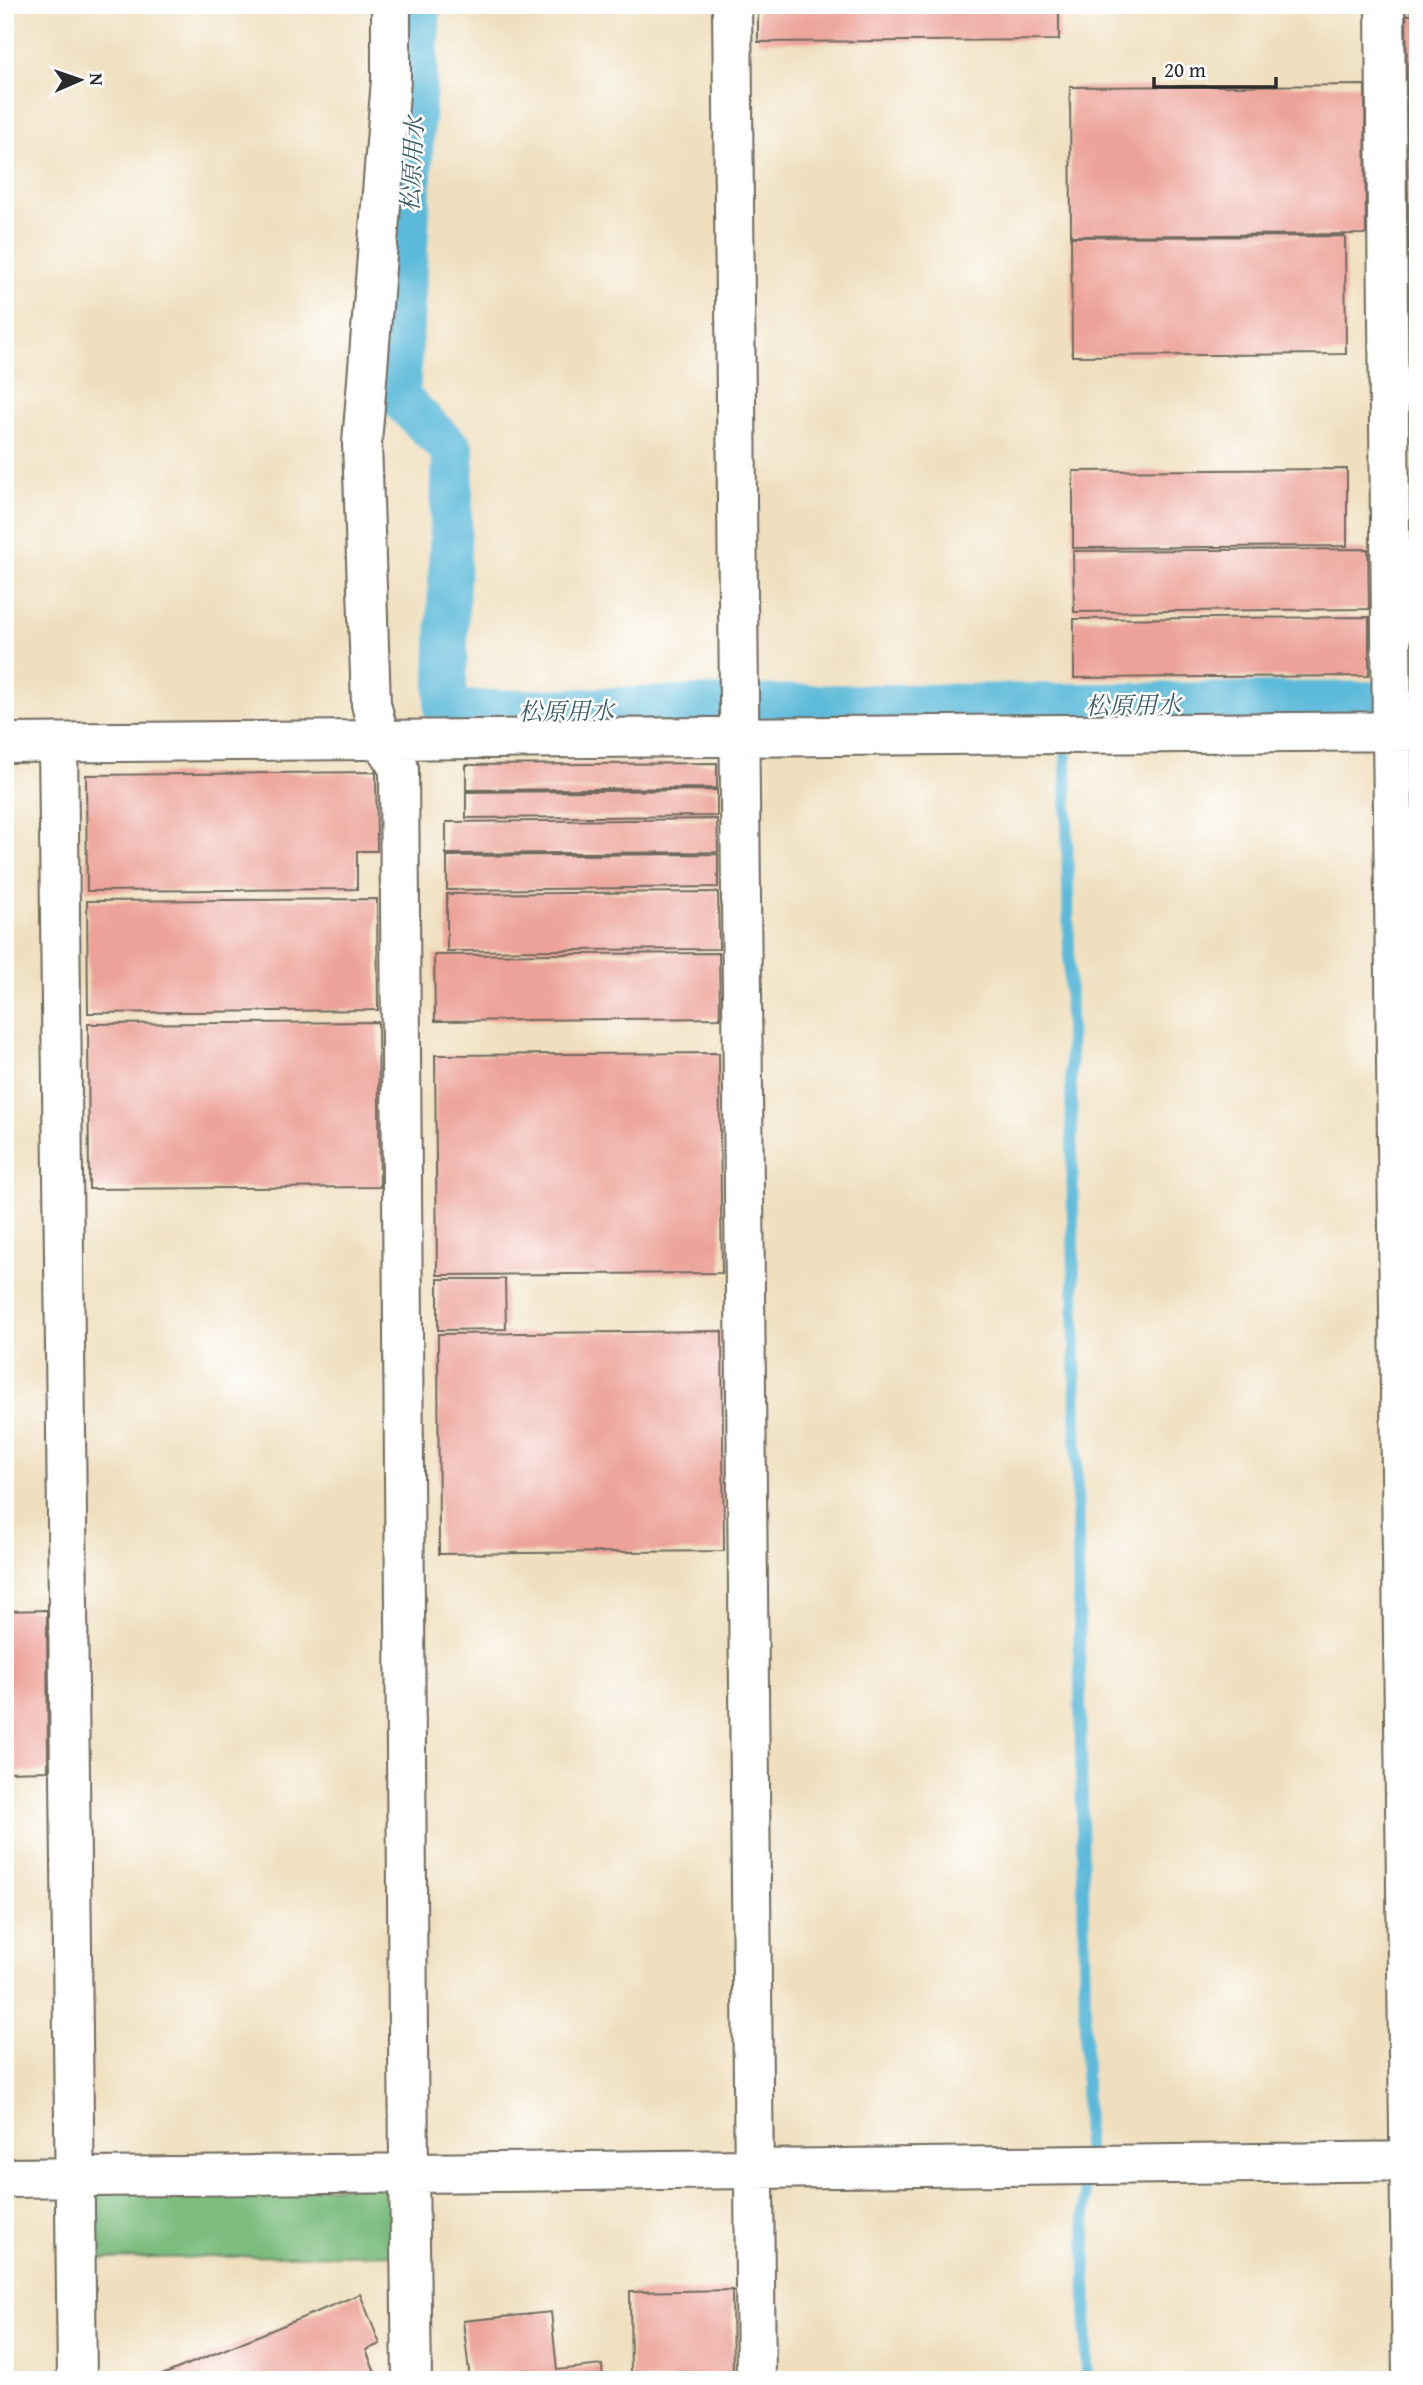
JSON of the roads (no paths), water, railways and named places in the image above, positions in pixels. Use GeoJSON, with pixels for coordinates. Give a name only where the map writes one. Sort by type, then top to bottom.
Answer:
{"type":"FeatureCollection","features":[{"type":"Feature","properties":{"kind":"street"},"geometry":{"type":"LineString","coordinates":[[391,5],[391,80],[362,443],[371,704],[380,739],[399,768],[412,2380]]}},
{"type":"Feature","properties":{"kind":"street"},"geometry":{"type":"LineString","coordinates":[[732,5],[756,2380]]}},
{"type":"Feature","properties":{"kind":"street"},"geometry":{"type":"LineString","coordinates":[[1385,5],[1405,731],[1414,2161],[1412,2380]]}},
{"type":"Feature","properties":{"kind":"street"},"geometry":{"type":"LineString","coordinates":[[5,743],[1405,731]]}},
{"type":"Feature","properties":{"kind":"street"},"geometry":{"type":"LineString","coordinates":[[58,743],[77,2380]]}},
{"type":"Feature","properties":{"kind":"street"},"geometry":{"type":"LineString","coordinates":[[5,2178],[1414,2161]]}},
{"type":"Feature","properties":{"kind":"waterway","name":"松原用水"},"geometry":{"type":"LineString","coordinates":[[420,5],[399,398],[453,451],[445,712],[712,706],[1418,702]]}},
{"type":"Feature","properties":{"kind":"waterway"},"geometry":{"type":"LineString","coordinates":[[432,733],[445,712]]}},
{"type":"Feature","properties":{"kind":"waterway"},"geometry":{"type":"LineString","coordinates":[[1066,756],[1087,2150]]}},
{"type":"Feature","properties":{"kind":"waterway"},"geometry":{"type":"LineString","coordinates":[[1085,2190],[1087,2380]]}}]}
